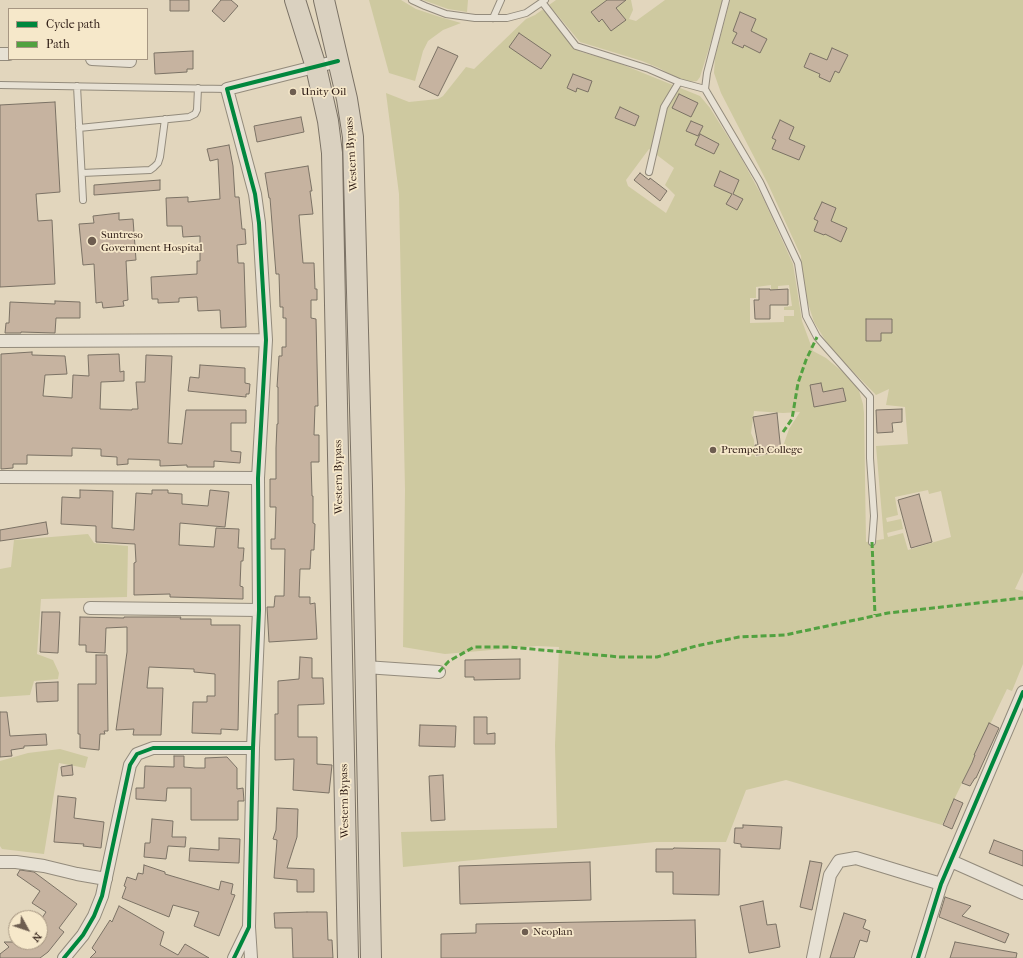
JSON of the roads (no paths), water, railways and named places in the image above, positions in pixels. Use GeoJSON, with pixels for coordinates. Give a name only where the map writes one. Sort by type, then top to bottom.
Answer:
{"type":"FeatureCollection","features":[{"type":"Feature","properties":{"kind":"highway","name":"Western Bypass"},"geometry":{"type":"LineString","coordinates":[[295,0],[316,67],[328,121],[332,152],[348,958]]}},
{"type":"Feature","properties":{"kind":"highway","name":"Western Bypass"},"geometry":{"type":"LineString","coordinates":[[324,0],[347,99],[353,137],[371,958]]}},
{"type":"Feature","properties":{"kind":"street"},"geometry":{"type":"LineString","coordinates":[[111,60],[130,61]]}},
{"type":"Feature","properties":{"kind":"street"},"geometry":{"type":"LineString","coordinates":[[251,958],[249,927],[253,748],[259,610],[258,478],[266,340],[259,223],[254,194],[227,89],[338,61]]}},
{"type":"Feature","properties":{"kind":"street"},"geometry":{"type":"LineString","coordinates":[[0,341],[266,340]]}},
{"type":"Feature","properties":{"kind":"street"},"geometry":{"type":"LineString","coordinates":[[0,477],[258,478]]}},
{"type":"Feature","properties":{"kind":"street"},"geometry":{"type":"LineString","coordinates":[[90,608],[259,610]]}},
{"type":"Feature","properties":{"kind":"street"},"geometry":{"type":"LineString","coordinates":[[365,667],[440,672]]}},
{"type":"Feature","properties":{"kind":"street"},"geometry":{"type":"LineString","coordinates":[[918,958],[941,884],[950,861],[1023,692]]}},
{"type":"Feature","properties":{"kind":"street"},"geometry":{"type":"LineString","coordinates":[[64,958],[83,935],[94,916],[102,896],[130,765],[137,754],[154,748],[253,748]]}},
{"type":"Feature","properties":{"kind":"street"},"geometry":{"type":"LineString","coordinates":[[813,958],[830,875],[838,861],[856,858],[941,884]]}},
{"type":"Feature","properties":{"kind":"street"},"geometry":{"type":"LineString","coordinates":[[950,861],[1023,893]]}},
{"type":"Feature","properties":{"kind":"street"},"geometry":{"type":"LineString","coordinates":[[0,862],[16,862],[44,866],[106,879]]}},
{"type":"Feature","properties":{"kind":"street"},"geometry":{"type":"LineString","coordinates":[[234,958],[249,927]]}},
{"type":"Feature","properties":{"kind":"lane"},"geometry":{"type":"LineString","coordinates":[[412,0],[446,14],[475,18],[507,18],[526,13],[544,1],[576,46],[649,69],[679,82],[705,89]]}},
{"type":"Feature","properties":{"kind":"lane"},"geometry":{"type":"LineString","coordinates":[[492,18],[501,0]]}},
{"type":"Feature","properties":{"kind":"lane"},"geometry":{"type":"LineString","coordinates":[[726,0],[707,73],[705,89],[760,182],[798,263],[806,316],[816,337],[870,396],[870,458],[874,516],[872,542]]}},
{"type":"Feature","properties":{"kind":"lane"},"geometry":{"type":"LineString","coordinates":[[649,172],[664,107],[679,82]]}},
{"type":"Feature","properties":{"kind":"lane"},"geometry":{"type":"LineString","coordinates":[[0,85],[227,89]]}},
{"type":"Feature","properties":{"kind":"lane"},"geometry":{"type":"LineString","coordinates":[[77,86],[83,200]]}},
{"type":"Feature","properties":{"kind":"lane"},"geometry":{"type":"LineString","coordinates":[[79,128],[189,117],[195,114],[197,110],[198,88]]}},
{"type":"Feature","properties":{"kind":"lane"},"geometry":{"type":"LineString","coordinates":[[82,173],[150,170],[158,163],[160,157],[165,119]]}},
{"type":"Feature","properties":{"kind":"place","name":"Unity Oil"},"geometry":{"type":"Point","coordinates":[293,92]}},
{"type":"Feature","properties":{"kind":"place","name":"Suntreso Government Hospital"},"geometry":{"type":"Point","coordinates":[92,241]}},
{"type":"Feature","properties":{"kind":"place","name":"Prempeh College"},"geometry":{"type":"Point","coordinates":[713,450]}},
{"type":"Feature","properties":{"kind":"place","name":"Neoplan"},"geometry":{"type":"Point","coordinates":[525,932]}}]}
